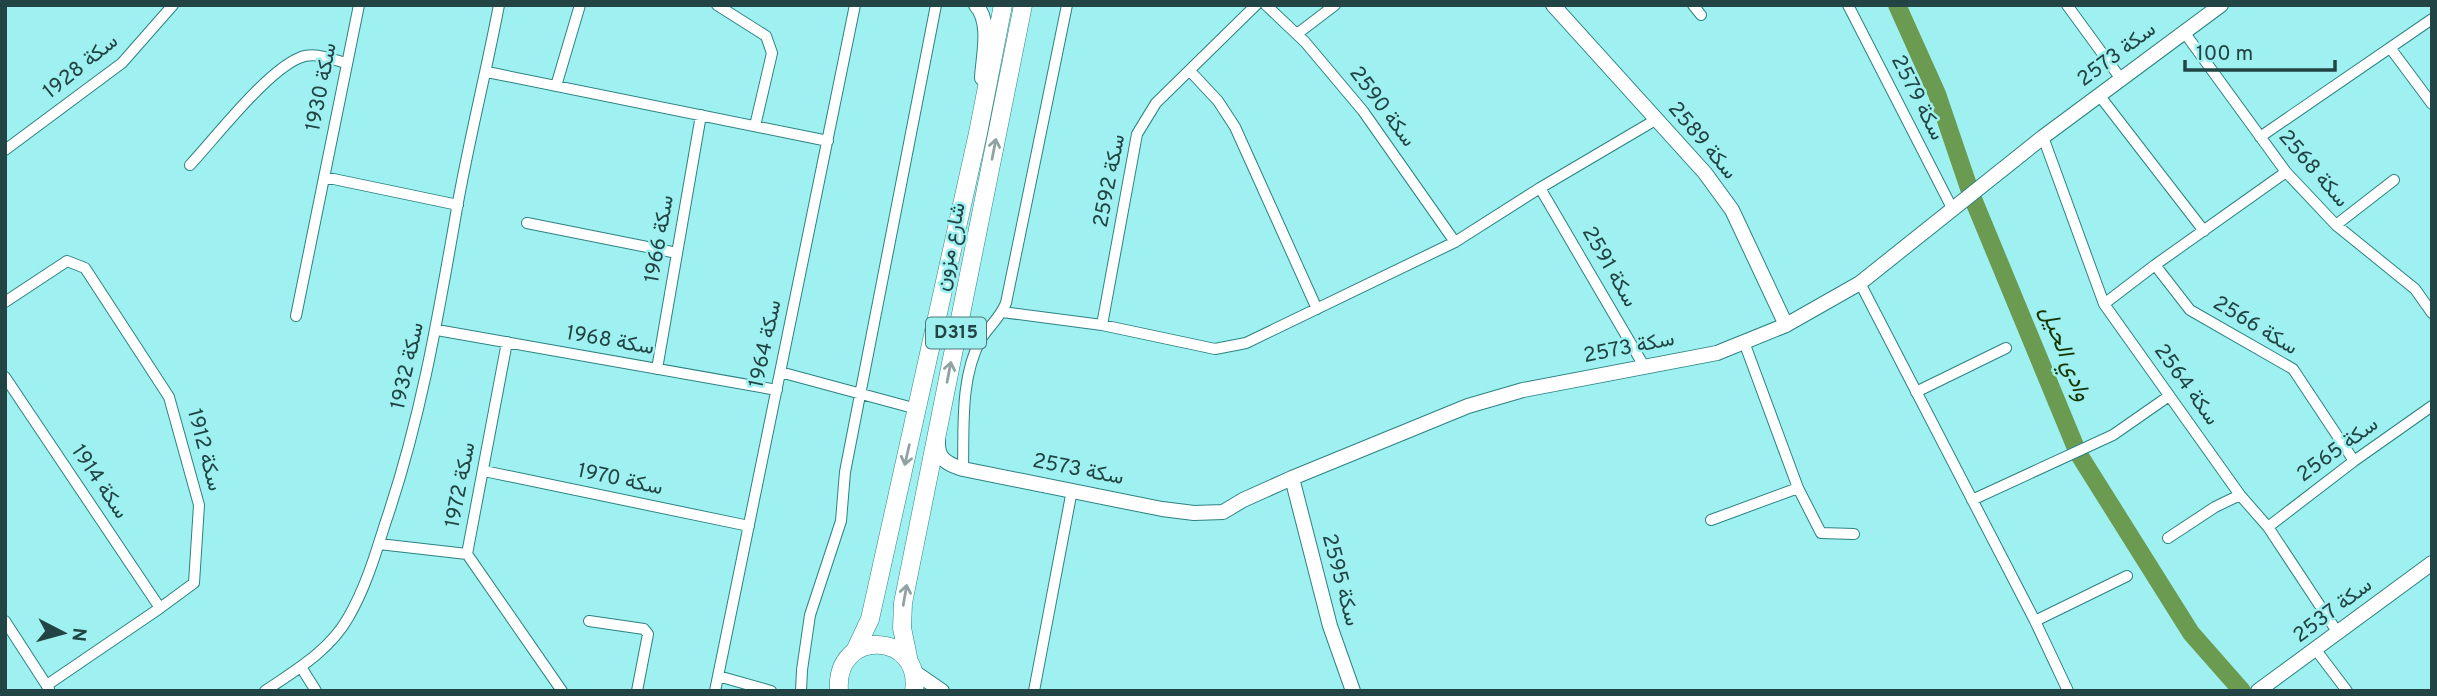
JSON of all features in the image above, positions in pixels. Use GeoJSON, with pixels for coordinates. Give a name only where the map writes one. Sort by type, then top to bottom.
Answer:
{"type":"FeatureCollection","features":[{"type":"Feature","properties":{"kind":"main road","name":"شارع مزون"},"geometry":{"type":"LineString","coordinates":[[855,651],[870,619],[978,133],[1003,5]]}},
{"type":"Feature","properties":{"kind":"main road","name":"شارع مزون"},"geometry":{"type":"LineString","coordinates":[[911,666],[902,628],[903,603],[1023,5]]}},
{"type":"Feature","properties":{"kind":"main road"},"geometry":{"type":"LineString","coordinates":[[855,651],[878,644],[890,647],[901,653],[911,666]]}},
{"type":"Feature","properties":{"kind":"main road","name":"D315"},"geometry":{"type":"LineString","coordinates":[[839,691],[841,669],[855,651]]}},
{"type":"Feature","properties":{"kind":"main road","name":"D315"},"geometry":{"type":"LineString","coordinates":[[911,666],[914,691]]}},
{"type":"Feature","properties":{"kind":"street","name":"سكة 1928"},"geometry":{"type":"LineString","coordinates":[[8,144],[122,63],[173,5]]}},
{"type":"Feature","properties":{"kind":"street","name":"سكة 1930"},"geometry":{"type":"LineString","coordinates":[[296,316],[359,5]]}},
{"type":"Feature","properties":{"kind":"street","name":"سكة 1932"},"geometry":{"type":"LineString","coordinates":[[265,691],[302,667],[335,636],[348,618],[379,544],[406,461],[437,330],[458,205],[499,5]]}},
{"type":"Feature","properties":{"kind":"street"},"geometry":{"type":"LineString","coordinates":[[556,86],[580,5]]}},
{"type":"Feature","properties":{"kind":"street"},"geometry":{"type":"LineString","coordinates":[[717,5],[766,36],[772,52],[755,126]]}},
{"type":"Feature","properties":{"kind":"street","name":"سكة 1964"},"geometry":{"type":"LineString","coordinates":[[715,691],[855,5]]}},
{"type":"Feature","properties":{"kind":"street"},"geometry":{"type":"LineString","coordinates":[[801,691],[810,615],[841,522],[845,472],[936,5]]}},
{"type":"Feature","properties":{"kind":"street"},"geometry":{"type":"LineString","coordinates":[[976,5],[985,22],[978,133]]}},
{"type":"Feature","properties":{"kind":"street"},"geometry":{"type":"LineString","coordinates":[[963,469],[965,405],[974,358],[981,340],[1006,303],[1067,5]]}},
{"type":"Feature","properties":{"kind":"street","name":"سكة 2592"},"geometry":{"type":"LineString","coordinates":[[1102,325],[1137,134],[1156,103],[1256,5]]}},
{"type":"Feature","properties":{"kind":"street","name":"سكة 2590"},"geometry":{"type":"LineString","coordinates":[[1266,5],[1297,34],[1363,111],[1455,242]]}},
{"type":"Feature","properties":{"kind":"street"},"geometry":{"type":"LineString","coordinates":[[1297,34],[1335,5]]}},
{"type":"Feature","properties":{"kind":"street","name":"سكة 2589"},"geometry":{"type":"LineString","coordinates":[[1553,5],[1705,173],[1732,210],[1786,326]]}},
{"type":"Feature","properties":{"kind":"street"},"geometry":{"type":"LineString","coordinates":[[1693,5],[1701,15]]}},
{"type":"Feature","properties":{"kind":"street","name":"سكة 2579"},"geometry":{"type":"LineString","coordinates":[[1848,5],[1952,208]]}},
{"type":"Feature","properties":{"kind":"street"},"geometry":{"type":"LineString","coordinates":[[2067,5],[2121,79]]}},
{"type":"Feature","properties":{"kind":"street","name":"سكة 2573"},"geometry":{"type":"LineString","coordinates":[[963,469],[1194,513],[1223,512],[1292,478],[1468,406],[1523,390],[1717,353],[1786,326],[1860,283],[2043,137],[2221,5]]}},
{"type":"Feature","properties":{"kind":"street"},"geometry":{"type":"LineString","coordinates":[[2260,137],[2432,19]]}},
{"type":"Feature","properties":{"kind":"street","name":"سكة 2568"},"geometry":{"type":"LineString","coordinates":[[2183,32],[2286,172],[2336,225],[2415,289],[2432,313]]}},
{"type":"Feature","properties":{"kind":"street"},"geometry":{"type":"LineString","coordinates":[[2391,49],[2432,104]]}},
{"type":"Feature","properties":{"kind":"street"},"geometry":{"type":"LineString","coordinates":[[190,165],[271,77],[299,57],[317,55],[346,63]]}},
{"type":"Feature","properties":{"kind":"street"},"geometry":{"type":"LineString","coordinates":[[1190,71],[1218,101],[1235,127],[1317,309]]}},
{"type":"Feature","properties":{"kind":"street"},"geometry":{"type":"LineString","coordinates":[[487,72],[828,141]]}},
{"type":"Feature","properties":{"kind":"street"},"geometry":{"type":"LineString","coordinates":[[2099,95],[2204,231]]}},
{"type":"Feature","properties":{"kind":"street","name":"سكة 1966"},"geometry":{"type":"LineString","coordinates":[[657,369],[701,115]]}},
{"type":"Feature","properties":{"kind":"street"},"geometry":{"type":"LineString","coordinates":[[1002,312],[1102,325],[1215,349],[1246,343],[1455,242],[1657,119]]}},
{"type":"Feature","properties":{"kind":"street","name":"سكة 2564"},"geometry":{"type":"LineString","coordinates":[[2043,137],[2104,304],[2240,495],[2268,527],[2338,633]]}},
{"type":"Feature","properties":{"kind":"street"},"geometry":{"type":"LineString","coordinates":[[2104,304],[2286,172]]}},
{"type":"Feature","properties":{"kind":"street"},"geometry":{"type":"LineString","coordinates":[[324,177],[458,205]]}},
{"type":"Feature","properties":{"kind":"street"},"geometry":{"type":"LineString","coordinates":[[2336,225],[2394,180]]}},
{"type":"Feature","properties":{"kind":"street","name":"سكة 2591"},"geometry":{"type":"LineString","coordinates":[[1540,188],[1644,366]]}},
{"type":"Feature","properties":{"kind":"street"},"geometry":{"type":"LineString","coordinates":[[527,223],[677,253]]}},
{"type":"Feature","properties":{"kind":"street","name":"سكة 1912"},"geometry":{"type":"LineString","coordinates":[[5,302],[67,261],[85,268],[169,397],[199,505],[194,583],[48,688]]}},
{"type":"Feature","properties":{"kind":"street","name":"سكة 2566"},"geometry":{"type":"LineString","coordinates":[[2155,265],[2190,310],[2293,369],[2354,461]]}},
{"type":"Feature","properties":{"kind":"street"},"geometry":{"type":"LineString","coordinates":[[1860,283],[2035,621],[2068,691]]}},
{"type":"Feature","properties":{"kind":"street","name":"سكة 1968"},"geometry":{"type":"LineString","coordinates":[[437,330],[776,390]]}},
{"type":"Feature","properties":{"kind":"street","name":"سكة 1972"},"geometry":{"type":"LineString","coordinates":[[507,342],[467,554],[562,691]]}},
{"type":"Feature","properties":{"kind":"street"},"geometry":{"type":"LineString","coordinates":[[1744,342],[1798,488],[1821,533],[1854,534]]}},
{"type":"Feature","properties":{"kind":"street"},"geometry":{"type":"LineString","coordinates":[[1916,392],[2006,348]]}},
{"type":"Feature","properties":{"kind":"street"},"geometry":{"type":"LineString","coordinates":[[780,372],[917,409]]}},
{"type":"Feature","properties":{"kind":"street","name":"سكة 1914"},"geometry":{"type":"LineString","coordinates":[[5,377],[160,608]]}},
{"type":"Feature","properties":{"kind":"street"},"geometry":{"type":"LineString","coordinates":[[1972,500],[2113,435],[2169,396]]}},
{"type":"Feature","properties":{"kind":"street","name":"سكة 2565"},"geometry":{"type":"LineString","coordinates":[[2268,527],[2432,406]]}},
{"type":"Feature","properties":{"kind":"street"},"geometry":{"type":"LineString","coordinates":[[940,416],[938,451],[945,463],[963,469]]}},
{"type":"Feature","properties":{"kind":"street"},"geometry":{"type":"LineString","coordinates":[[923,498],[932,477],[950,470],[963,469]]}},
{"type":"Feature","properties":{"kind":"street","name":"سكة 1970"},"geometry":{"type":"LineString","coordinates":[[484,471],[748,526]]}},
{"type":"Feature","properties":{"kind":"street","name":"سكة 2595"},"geometry":{"type":"LineString","coordinates":[[1292,478],[1330,626],[1353,691]]}},
{"type":"Feature","properties":{"kind":"street"},"geometry":{"type":"LineString","coordinates":[[1711,520],[1798,488]]}},
{"type":"Feature","properties":{"kind":"street"},"geometry":{"type":"LineString","coordinates":[[1034,691],[1072,491]]}},
{"type":"Feature","properties":{"kind":"street"},"geometry":{"type":"LineString","coordinates":[[2168,538],[2240,495]]}},
{"type":"Feature","properties":{"kind":"street"},"geometry":{"type":"LineString","coordinates":[[379,544],[467,554]]}},
{"type":"Feature","properties":{"kind":"street","name":"سكة 2537"},"geometry":{"type":"LineString","coordinates":[[2258,691],[2432,563]]}},
{"type":"Feature","properties":{"kind":"street"},"geometry":{"type":"LineString","coordinates":[[2035,621],[2127,576]]}},
{"type":"Feature","properties":{"kind":"street"},"geometry":{"type":"LineString","coordinates":[[5,621],[48,688]]}},
{"type":"Feature","properties":{"kind":"street"},"geometry":{"type":"LineString","coordinates":[[589,621],[644,629],[648,634],[637,691]]}},
{"type":"Feature","properties":{"kind":"street"},"geometry":{"type":"LineString","coordinates":[[2316,650],[2347,691]]}},
{"type":"Feature","properties":{"kind":"street"},"geometry":{"type":"LineString","coordinates":[[911,666],[942,691]]}},
{"type":"Feature","properties":{"kind":"street"},"geometry":{"type":"LineString","coordinates":[[302,667],[316,691]]}},
{"type":"Feature","properties":{"kind":"street"},"geometry":{"type":"LineString","coordinates":[[718,676],[771,691]]}},
{"type":"Feature","properties":{"kind":"waterway","name":"وادي الحيل"},"geometry":{"type":"LineString","coordinates":[[1897,5],[1937,94],[1971,194],[2078,453],[2191,633],[2242,691]]}}]}
